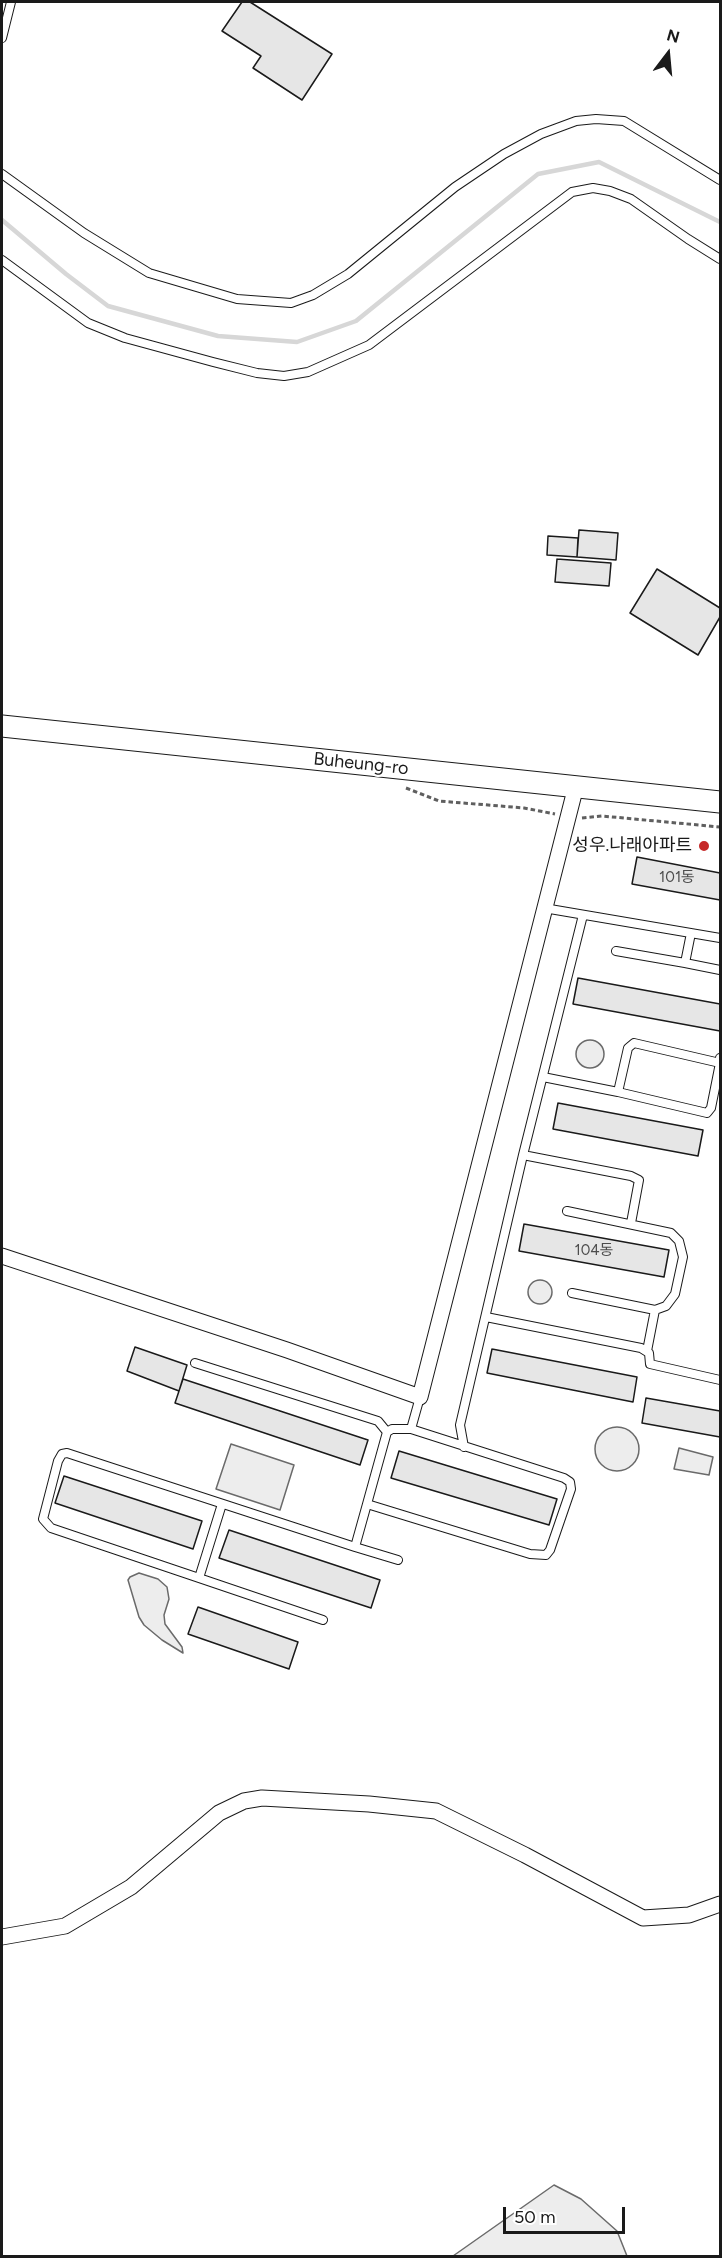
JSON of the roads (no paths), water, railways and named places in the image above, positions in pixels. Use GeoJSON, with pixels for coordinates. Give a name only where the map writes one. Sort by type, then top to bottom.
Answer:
{"type":"FeatureCollection","features":[{"type":"Feature","properties":{"kind":"main road","name":"Buheung-ro"},"geometry":{"type":"LineString","coordinates":[[2,726],[720,802]]}},
{"type":"Feature","properties":{"kind":"street"},"geometry":{"type":"LineString","coordinates":[[2,1256],[287,1350],[420,1397],[576,786]]}},
{"type":"Feature","properties":{"kind":"street"},"geometry":{"type":"LineString","coordinates":[[2,1937],[66,1926],[131,1887],[219,1813],[244,1801],[262,1798],[369,1804],[436,1811],[525,1854],[643,1918],[689,1915],[720,1904]]}},
{"type":"Feature","properties":{"kind":"lane"},"geometry":{"type":"LineString","coordinates":[[2,38],[11,2]]}},
{"type":"Feature","properties":{"kind":"lane"},"geometry":{"type":"LineString","coordinates":[[2,174],[84,233],[148,273],[237,299],[291,303],[313,295],[348,274],[455,187],[504,154],[541,134],[576,121],[596,119],[624,122],[720,180]]}},
{"type":"Feature","properties":{"kind":"lane"},"geometry":{"type":"LineString","coordinates":[[2,260],[88,323],[125,338],[257,374],[284,376],[308,372],[369,345],[572,192],[593,188],[631,199],[720,259]]}},
{"type":"Feature","properties":{"kind":"lane"},"geometry":{"type":"LineString","coordinates":[[544,908],[720,938]]}},
{"type":"Feature","properties":{"kind":"lane"},"geometry":{"type":"LineString","coordinates":[[464,1447],[460,1425],[583,915]]}},
{"type":"Feature","properties":{"kind":"lane"},"geometry":{"type":"LineString","coordinates":[[685,963],[691,933]]}},
{"type":"Feature","properties":{"kind":"lane"},"geometry":{"type":"LineString","coordinates":[[616,951],[720,970]]}},
{"type":"Feature","properties":{"kind":"lane"},"geometry":{"type":"LineString","coordinates":[[543,1077],[707,1113],[711,1108],[720,1061],[634,1043],[628,1048],[618,1092]]}},
{"type":"Feature","properties":{"kind":"lane"},"geometry":{"type":"LineString","coordinates":[[524,1155],[631,1176],[639,1180],[631,1223]]}},
{"type":"Feature","properties":{"kind":"lane"},"geometry":{"type":"LineString","coordinates":[[567,1210],[671,1233],[679,1241],[682,1249],[682,1265],[675,1294],[666,1306],[655,1311],[572,1293]]}},
{"type":"Feature","properties":{"kind":"lane"},"geometry":{"type":"LineString","coordinates":[[655,1311],[647,1351],[650,1364],[720,1380]]}},
{"type":"Feature","properties":{"kind":"lane"},"geometry":{"type":"LineString","coordinates":[[486,1317],[647,1351]]}},
{"type":"Feature","properties":{"kind":"lane"},"geometry":{"type":"LineString","coordinates":[[195,1363],[378,1421],[387,1432]]}},
{"type":"Feature","properties":{"kind":"lane"},"geometry":{"type":"LineString","coordinates":[[411,1429],[420,1397]]}},
{"type":"Feature","properties":{"kind":"lane"},"geometry":{"type":"LineString","coordinates":[[355,1547],[387,1432],[392,1429],[411,1429],[570,1482],[571,1489],[553,1545],[546,1554],[530,1554],[367,1504]]}},
{"type":"Feature","properties":{"kind":"lane"},"geometry":{"type":"LineString","coordinates":[[323,1620],[47,1526],[44,1522],[44,1515],[58,1461],[62,1454],[71,1454],[398,1560]]}},
{"type":"Feature","properties":{"kind":"lane"},"geometry":{"type":"LineString","coordinates":[[199,1578],[222,1504]]}},
{"type":"Feature","properties":{"kind":"waterway"},"geometry":{"type":"LineString","coordinates":[[2,220],[108,306],[218,336],[297,342],[356,321],[538,174],[599,162],[720,222]]}},
{"type":"Feature","properties":{"kind":"place","name":"성우.나래아파트"},"geometry":{"type":"Point","coordinates":[704,846]}}]}
